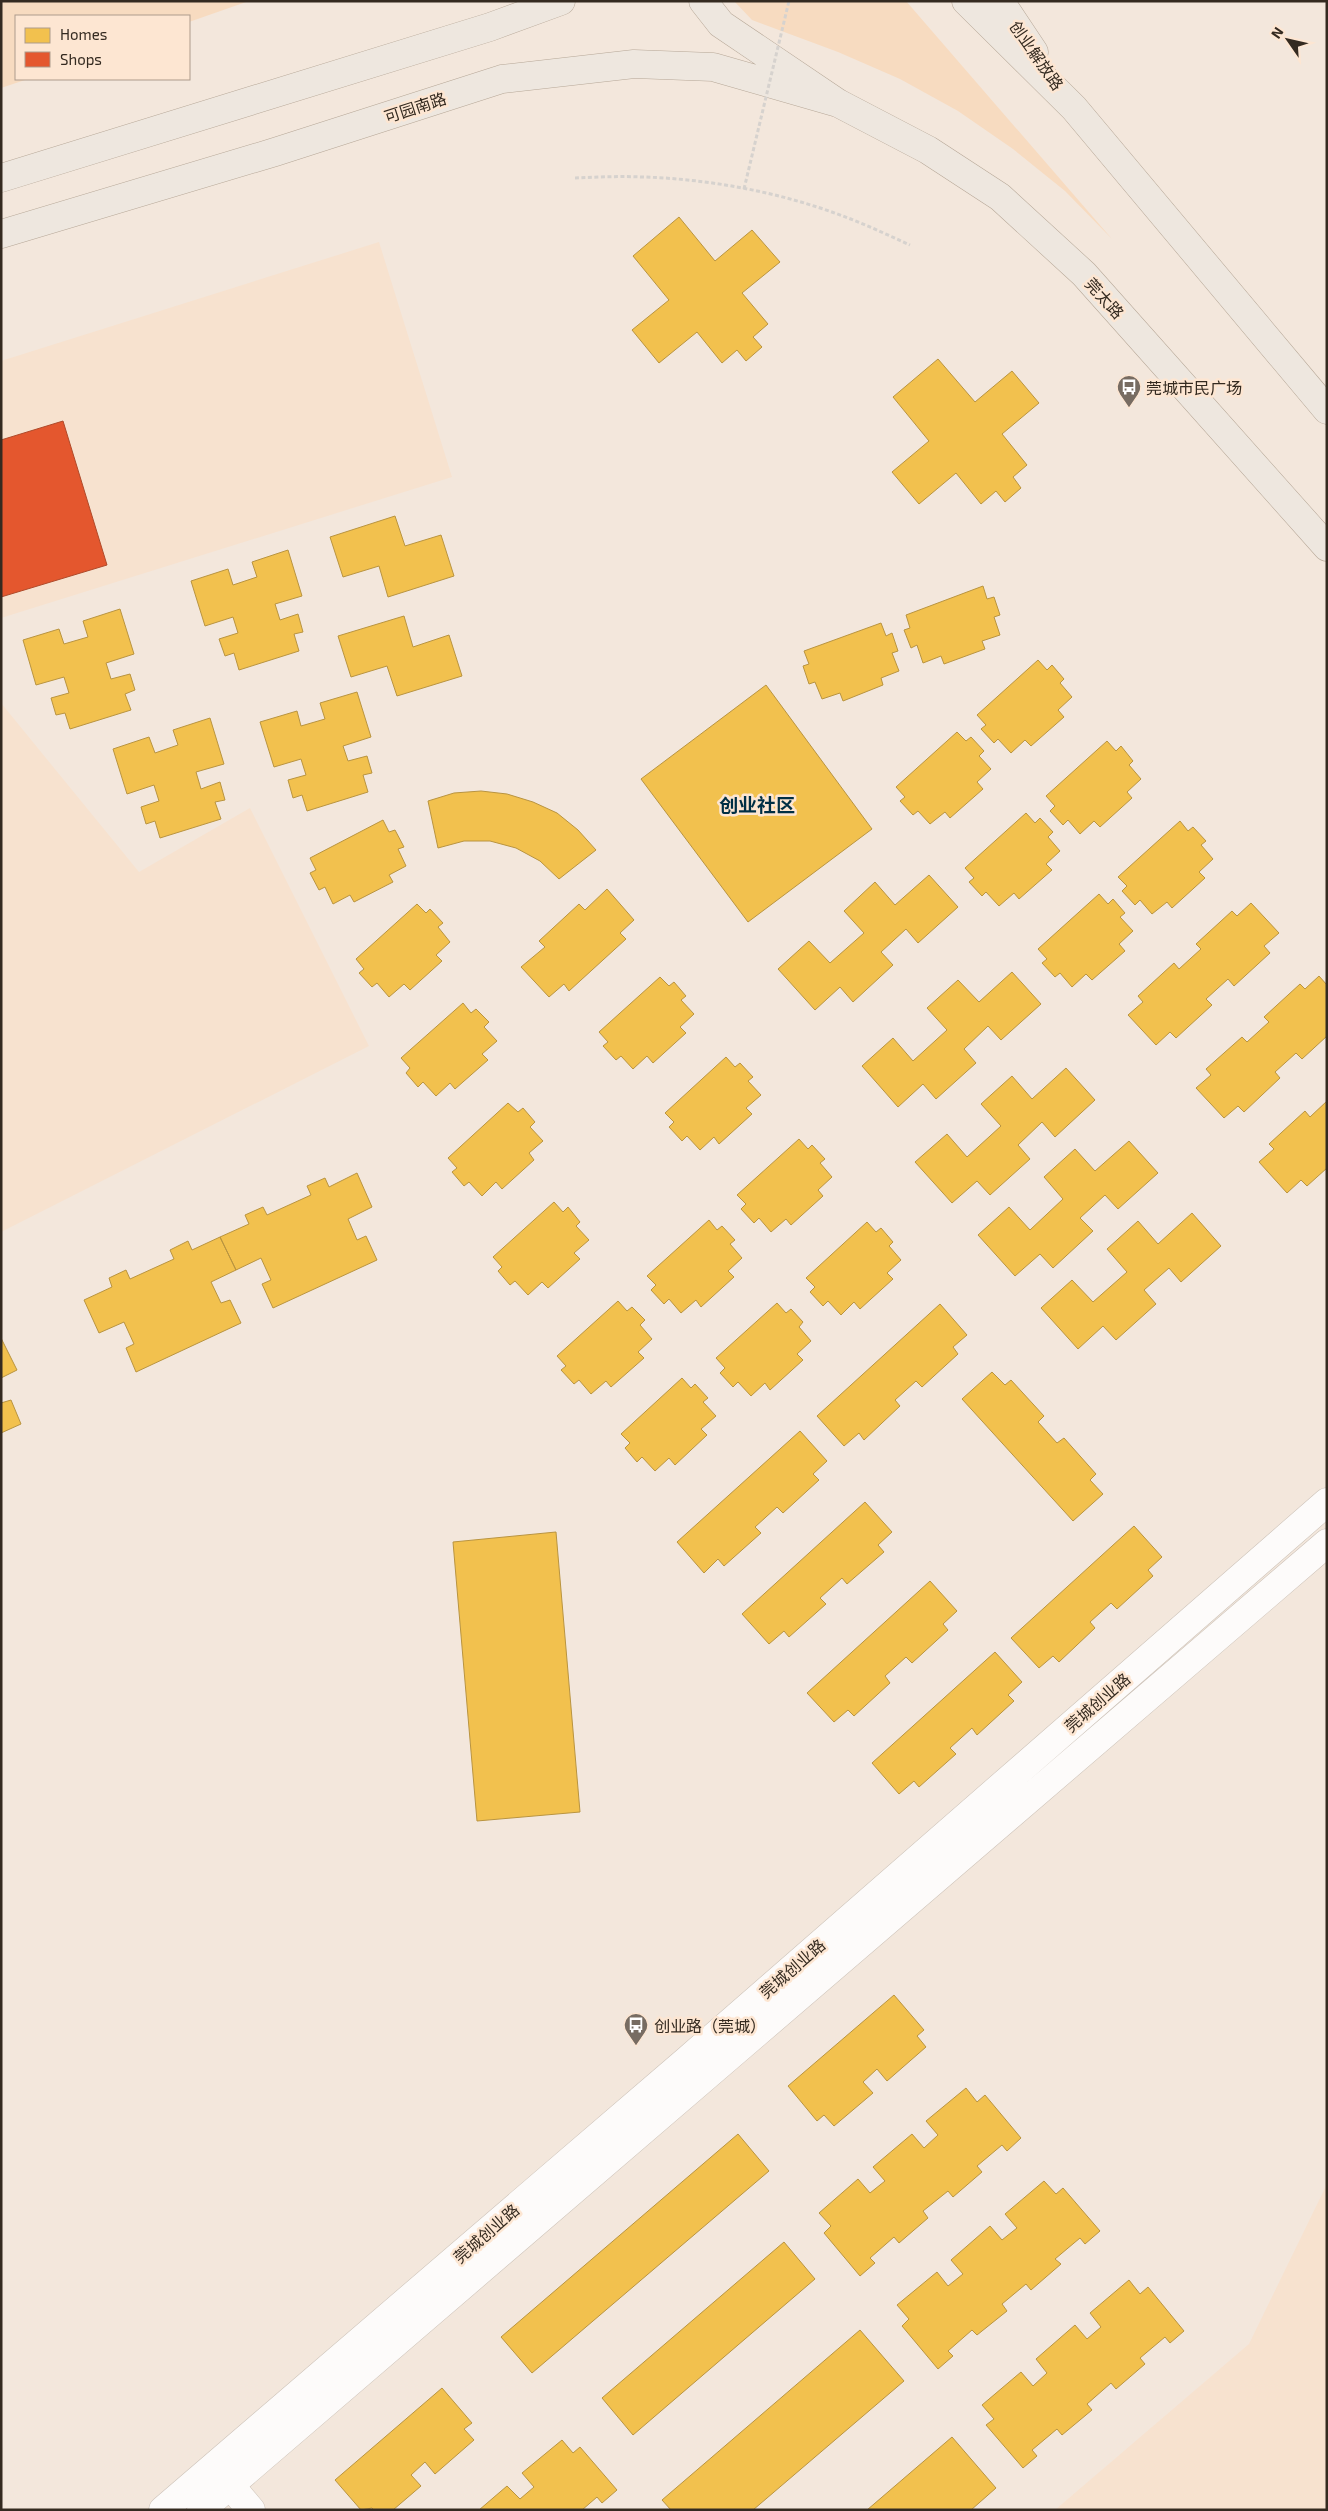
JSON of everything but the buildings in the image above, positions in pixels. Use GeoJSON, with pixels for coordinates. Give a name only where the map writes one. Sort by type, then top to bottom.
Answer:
{"type":"FeatureCollection","features":[{"type":"Feature","properties":{"kind":"main road"},"geometry":{"type":"LineString","coordinates":[[1,178],[480,30],[561,1]]}},
{"type":"Feature","properties":{"kind":"main road"},"geometry":{"type":"LineString","coordinates":[[703,1],[721,24],[838,103]]}},
{"type":"Feature","properties":{"kind":"main road"},"geometry":{"type":"LineString","coordinates":[[966,1],[1074,108],[1327,410]]}},
{"type":"Feature","properties":{"kind":"main road","name":"创业解放路"},"geometry":{"type":"LineString","coordinates":[[1000,1],[1074,108]]}},
{"type":"Feature","properties":{"kind":"main road","name":"可园南路"},"geometry":{"type":"LineString","coordinates":[[1,234],[275,152],[502,79],[634,64],[713,67],[838,103]]}},
{"type":"Feature","properties":{"kind":"main road","name":"莞太路"},"geometry":{"type":"LineString","coordinates":[[838,103],[928,150],[1000,198],[1084,274],[1327,547]]}},
{"type":"Feature","properties":{"kind":"street","name":"莞城创业路"},"geometry":{"type":"LineString","coordinates":[[201,2510],[222,2476],[666,2078],[1327,1502]]}},
{"type":"Feature","properties":{"kind":"street","name":"莞城创业路"},"geometry":{"type":"LineString","coordinates":[[164,2510],[222,2476],[1327,1543]]}},
{"type":"Feature","properties":{"kind":"street"},"geometry":{"type":"LineString","coordinates":[[222,2476],[251,2510]]}},
{"type":"Feature","properties":{"kind":"path"},"geometry":{"type":"LineString","coordinates":[[744,189],[790,1]]}},
{"type":"Feature","properties":{"kind":"path"},"geometry":{"type":"LineString","coordinates":[[575,178],[644,177],[713,183],[744,189],[781,197],[847,217],[910,245]]}},
{"type":"Feature","properties":{"kind":"shaded area"},"geometry":{"type":"Polygon","coordinates":[[[1,1],[249,1],[190,22],[190,15],[15,15],[15,80],[25,80],[1,88],[1,1]]]}},
{"type":"Feature","properties":{"kind":"shaded area"},"geometry":{"type":"Polygon","coordinates":[[[734,1],[906,1],[1112,239],[1065,191],[1013,149],[958,111],[900,79],[838,52],[752,20],[734,1]]]}},
{"type":"Feature","properties":{"kind":"shaded area"},"geometry":{"type":"Polygon","coordinates":[[[379,242],[452,477],[1,618],[1,361],[379,242]]]}},
{"type":"Feature","properties":{"kind":"shaded area"},"geometry":{"type":"Polygon","coordinates":[[[1,703],[139,872],[250,808],[369,1046],[1,1232],[1,703]]]}},
{"type":"Feature","properties":{"kind":"shaded area"},"geometry":{"type":"Polygon","coordinates":[[[1327,2184],[1327,2510],[1055,2510],[1249,2344],[1327,2184]]]}},
{"type":"Feature","properties":{"kind":"place","name":"莞城市民广场"},"geometry":{"type":"Point","coordinates":[1129,408]}},
{"type":"Feature","properties":{"kind":"place","name":"创业路（莞城）"},"geometry":{"type":"Point","coordinates":[636,2046]}},
{"type":"Feature","properties":{"kind":"district","name":"创业社区"},"geometry":{"type":"Point","coordinates":[757,804]}}]}
